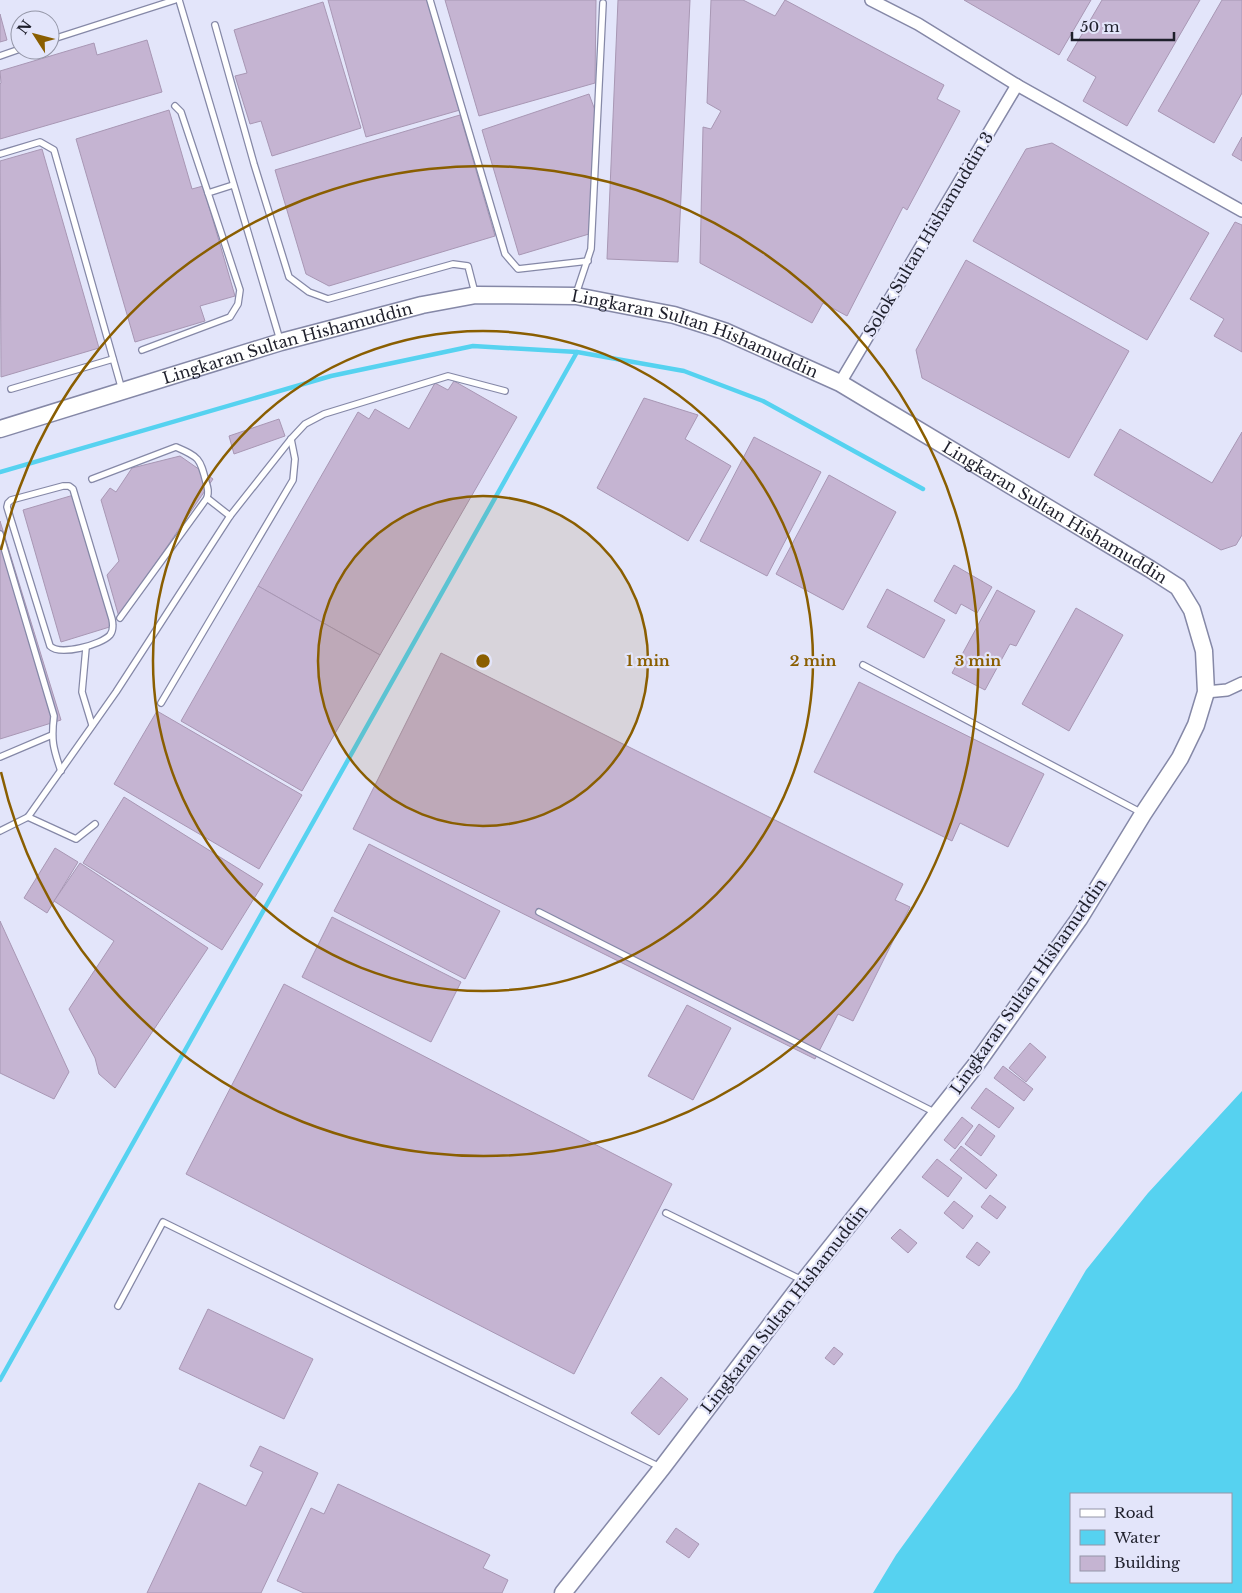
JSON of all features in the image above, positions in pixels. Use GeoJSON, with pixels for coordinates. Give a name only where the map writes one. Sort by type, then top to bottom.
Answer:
{"type":"FeatureCollection","features":[{"type":"Feature","properties":{"kind":"street"},"geometry":{"type":"LineString","coordinates":[[871,0],[918,24],[1017,85],[1242,211]]}},
{"type":"Feature","properties":{"kind":"street","name":"Solok Sultan Hishamuddin 3"},"geometry":{"type":"LineString","coordinates":[[840,383],[1017,85]]}},
{"type":"Feature","properties":{"kind":"street","name":"Lingkaran Sultan Hishamuddin"},"geometry":{"type":"LineString","coordinates":[[0,429],[281,342],[422,306],[476,295],[576,296],[674,315],[724,331],[840,383],[1178,587],[1192,610],[1204,651],[1206,692],[1196,724],[1180,758],[1079,918],[975,1066],[804,1281],[662,1468],[563,1593]]}},
{"type":"Feature","properties":{"kind":"street"},"geometry":{"type":"LineString","coordinates":[[1206,692],[1227,690],[1242,683]]}},
{"type":"Feature","properties":{"kind":"lane"},"geometry":{"type":"LineString","coordinates":[[60,37],[175,0]]}},
{"type":"Feature","properties":{"kind":"lane"},"geometry":{"type":"LineString","coordinates":[[179,0],[281,342]]}},
{"type":"Feature","properties":{"kind":"lane"},"geometry":{"type":"LineString","coordinates":[[430,0],[504,254],[518,269],[588,261]]}},
{"type":"Feature","properties":{"kind":"lane"},"geometry":{"type":"LineString","coordinates":[[576,296],[592,249],[603,3]]}},
{"type":"Feature","properties":{"kind":"lane"},"geometry":{"type":"LineString","coordinates":[[215,25],[254,164],[289,277],[309,292],[328,299],[453,264],[468,266],[476,295]]}},
{"type":"Feature","properties":{"kind":"lane"},"geometry":{"type":"LineString","coordinates":[[142,350],[230,317],[238,304],[240,290],[181,112],[175,106]]}},
{"type":"Feature","properties":{"kind":"lane"},"geometry":{"type":"LineString","coordinates":[[0,154],[40,142],[54,150],[122,391]]}},
{"type":"Feature","properties":{"kind":"lane"},"geometry":{"type":"LineString","coordinates":[[208,193],[233,185]]}},
{"type":"Feature","properties":{"kind":"lane"},"geometry":{"type":"LineString","coordinates":[[11,389],[113,359]]}},
{"type":"Feature","properties":{"kind":"lane"},"geometry":{"type":"LineString","coordinates":[[0,831],[28,817],[92,725],[230,516],[305,424],[324,414],[448,376],[505,391]]}},
{"type":"Feature","properties":{"kind":"lane"},"geometry":{"type":"LineString","coordinates":[[161,702],[293,480],[295,459],[291,439]]}},
{"type":"Feature","properties":{"kind":"lane"},"geometry":{"type":"LineString","coordinates":[[92,479],[176,447],[192,454],[201,463],[209,493],[120,618]]}},
{"type":"Feature","properties":{"kind":"lane"},"geometry":{"type":"LineString","coordinates":[[63,486],[73,488],[112,619],[113,628],[110,635],[86,648],[58,650],[50,646],[7,507],[8,503],[12,500],[63,486]]}},
{"type":"Feature","properties":{"kind":"lane"},"geometry":{"type":"LineString","coordinates":[[207,498],[230,516]]}},
{"type":"Feature","properties":{"kind":"lane"},"geometry":{"type":"LineString","coordinates":[[0,534],[54,716],[53,747],[61,771]]}},
{"type":"Feature","properties":{"kind":"lane"},"geometry":{"type":"LineString","coordinates":[[86,648],[82,692],[92,725]]}},
{"type":"Feature","properties":{"kind":"lane"},"geometry":{"type":"LineString","coordinates":[[863,665],[1143,814]]}},
{"type":"Feature","properties":{"kind":"lane"},"geometry":{"type":"LineString","coordinates":[[0,757],[52,735]]}},
{"type":"Feature","properties":{"kind":"lane"},"geometry":{"type":"LineString","coordinates":[[28,817],[76,839],[95,824]]}},
{"type":"Feature","properties":{"kind":"lane"},"geometry":{"type":"LineString","coordinates":[[539,912],[938,1114]]}},
{"type":"Feature","properties":{"kind":"lane"},"geometry":{"type":"LineString","coordinates":[[666,1213],[804,1281]]}},
{"type":"Feature","properties":{"kind":"lane"},"geometry":{"type":"LineString","coordinates":[[118,1306],[163,1222],[662,1468]]}},
{"type":"Feature","properties":{"kind":"water"},"geometry":{"type":"Polygon","coordinates":[[[1242,1091],[1242,1593],[873,1593],[896,1555],[1017,1388],[1086,1270],[1148,1193],[1242,1091]]]}},
{"type":"Feature","properties":{"kind":"building"},"geometry":{"type":"Polygon","coordinates":[[[328,0],[430,0],[460,110],[366,137],[328,0]]]}},
{"type":"Feature","properties":{"kind":"building"},"geometry":{"type":"Polygon","coordinates":[[[445,0],[596,0],[595,83],[479,116],[445,0]]]}},
{"type":"Feature","properties":{"kind":"building"},"geometry":{"type":"Polygon","coordinates":[[[618,0],[690,0],[678,262],[607,259],[618,0]]]}},
{"type":"Feature","properties":{"kind":"building"},"geometry":{"type":"Polygon","coordinates":[[[711,0],[743,0],[775,16],[785,0],[944,85],[937,99],[960,111],[907,210],[903,207],[847,316],[823,303],[812,323],[700,263],[703,127],[711,129],[721,111],[707,103],[711,0]]]}},
{"type":"Feature","properties":{"kind":"building"},"geometry":{"type":"Polygon","coordinates":[[[964,0],[1091,0],[1059,55],[964,0]]]}},
{"type":"Feature","properties":{"kind":"building"},"geometry":{"type":"Polygon","coordinates":[[[1102,0],[1200,0],[1127,126],[1083,101],[1096,77],[1067,60],[1102,0]]]}},
{"type":"Feature","properties":{"kind":"building"},"geometry":{"type":"Polygon","coordinates":[[[1222,0],[1242,0],[1242,93],[1214,143],[1158,111],[1222,0]]]}},
{"type":"Feature","properties":{"kind":"building"},"geometry":{"type":"Polygon","coordinates":[[[323,2],[361,128],[272,156],[261,121],[250,124],[235,76],[247,73],[234,30],[323,2]]]}},
{"type":"Feature","properties":{"kind":"building"},"geometry":{"type":"Polygon","coordinates":[[[0,14],[7,40],[0,42],[0,14]]]}},
{"type":"Feature","properties":{"kind":"building"},"geometry":{"type":"Polygon","coordinates":[[[147,40],[162,92],[0,139],[0,71],[37,60],[60,60],[60,53],[94,43],[97,55],[147,40]]]}},
{"type":"Feature","properties":{"kind":"building"},"geometry":{"type":"Polygon","coordinates":[[[589,94],[596,113],[589,234],[519,255],[482,130],[589,94]]]}},
{"type":"Feature","properties":{"kind":"building"},"geometry":{"type":"Polygon","coordinates":[[[169,110],[192,189],[203,186],[235,296],[200,306],[205,321],[135,342],[76,139],[169,110]]]}},
{"type":"Feature","properties":{"kind":"building"},"geometry":{"type":"Polygon","coordinates":[[[460,115],[495,236],[329,286],[306,274],[275,170],[460,115]]]}},
{"type":"Feature","properties":{"kind":"building"},"geometry":{"type":"Polygon","coordinates":[[[1242,137],[1242,161],[1232,155],[1242,137]]]}},
{"type":"Feature","properties":{"kind":"building"},"geometry":{"type":"Polygon","coordinates":[[[1052,143],[1209,233],[1147,340],[973,241],[1026,149],[1052,143]]]}},
{"type":"Feature","properties":{"kind":"building"},"geometry":{"type":"Polygon","coordinates":[[[42,149],[99,348],[1,377],[0,161],[42,149]]]}},
{"type":"Feature","properties":{"kind":"building"},"geometry":{"type":"Polygon","coordinates":[[[1235,222],[1242,225],[1242,352],[1214,336],[1224,319],[1190,299],[1235,222]]]}},
{"type":"Feature","properties":{"kind":"building"},"geometry":{"type":"Polygon","coordinates":[[[966,260],[1129,351],[1069,458],[922,378],[916,350],[966,260]]]}},
{"type":"Feature","properties":{"kind":"building"},"geometry":{"type":"Polygon","coordinates":[[[454,381],[517,417],[380,655],[258,586],[358,412],[369,419],[375,409],[409,429],[435,383],[448,390],[454,381]]]}},
{"type":"Feature","properties":{"kind":"building"},"geometry":{"type":"Polygon","coordinates":[[[644,398],[698,415],[685,439],[731,466],[688,541],[597,488],[644,398]]]}},
{"type":"Feature","properties":{"kind":"building"},"geometry":{"type":"Polygon","coordinates":[[[279,419],[285,436],[234,454],[229,436],[279,419]]]}},
{"type":"Feature","properties":{"kind":"building"},"geometry":{"type":"Polygon","coordinates":[[[1120,429],[1212,483],[1242,432],[1242,535],[1236,545],[1221,550],[1094,475],[1120,429]]]}},
{"type":"Feature","properties":{"kind":"building"},"geometry":{"type":"Polygon","coordinates":[[[754,437],[821,472],[767,576],[700,541],[754,437]]]}},
{"type":"Feature","properties":{"kind":"building"},"geometry":{"type":"Polygon","coordinates":[[[180,456],[213,479],[119,617],[107,575],[119,561],[101,500],[110,488],[116,492],[132,468],[180,456]]]}},
{"type":"Feature","properties":{"kind":"building"},"geometry":{"type":"Polygon","coordinates":[[[829,475],[896,512],[843,610],[776,574],[829,475]]]}},
{"type":"Feature","properties":{"kind":"building"},"geometry":{"type":"Polygon","coordinates":[[[77,494],[116,625],[61,642],[23,510],[77,494]]]}},
{"type":"Feature","properties":{"kind":"building"},"geometry":{"type":"Polygon","coordinates":[[[0,521],[61,720],[0,739],[0,521]]]}},
{"type":"Feature","properties":{"kind":"building"},"geometry":{"type":"Polygon","coordinates":[[[954,565],[992,587],[977,613],[961,604],[956,614],[934,601],[954,565]]]}},
{"type":"Feature","properties":{"kind":"building"},"geometry":{"type":"Polygon","coordinates":[[[258,586],[380,655],[302,791],[181,721],[258,586]]]}},
{"type":"Feature","properties":{"kind":"building"},"geometry":{"type":"Polygon","coordinates":[[[887,589],[945,620],[924,658],[867,627],[887,589]]]}},
{"type":"Feature","properties":{"kind":"building"},"geometry":{"type":"Polygon","coordinates":[[[997,590],[1035,611],[1016,646],[1010,644],[985,690],[952,673],[997,590]]]}},
{"type":"Feature","properties":{"kind":"building"},"geometry":{"type":"Polygon","coordinates":[[[1076,608],[1123,635],[1069,731],[1022,704],[1076,608]]]}},
{"type":"Feature","properties":{"kind":"building"},"geometry":{"type":"Polygon","coordinates":[[[441,653],[903,884],[895,900],[910,907],[853,1021],[838,1014],[815,1059],[353,829],[441,653]]]}},
{"type":"Feature","properties":{"kind":"building"},"geometry":{"type":"Polygon","coordinates":[[[859,682],[1044,774],[1008,847],[960,823],[952,841],[814,772],[859,682]]]}},
{"type":"Feature","properties":{"kind":"building"},"geometry":{"type":"Polygon","coordinates":[[[157,711],[302,795],[259,869],[114,784],[157,711]]]}},
{"type":"Feature","properties":{"kind":"building"},"geometry":{"type":"Polygon","coordinates":[[[124,797],[263,884],[222,950],[83,863],[124,797]]]}},
{"type":"Feature","properties":{"kind":"building"},"geometry":{"type":"Polygon","coordinates":[[[369,844],[500,911],[465,979],[334,911],[369,844]]]}},
{"type":"Feature","properties":{"kind":"building"},"geometry":{"type":"Polygon","coordinates":[[[55,848],[78,862],[47,913],[24,898],[55,848]]]}},
{"type":"Feature","properties":{"kind":"building"},"geometry":{"type":"Polygon","coordinates":[[[80,863],[208,948],[115,1088],[99,1074],[95,1058],[69,1009],[114,941],[54,901],[80,863]]]}},
{"type":"Feature","properties":{"kind":"building"},"geometry":{"type":"Polygon","coordinates":[[[332,917],[461,982],[431,1042],[302,977],[332,917]]]}},
{"type":"Feature","properties":{"kind":"building"},"geometry":{"type":"Polygon","coordinates":[[[0,921],[69,1072],[54,1099],[0,1073],[0,921]]]}},
{"type":"Feature","properties":{"kind":"building"},"geometry":{"type":"Polygon","coordinates":[[[284,984],[672,1184],[574,1374],[186,1174],[284,984]]]}},
{"type":"Feature","properties":{"kind":"building"},"geometry":{"type":"Polygon","coordinates":[[[687,1005],[731,1028],[693,1100],[648,1076],[687,1005]]]}},
{"type":"Feature","properties":{"kind":"building"},"geometry":{"type":"Polygon","coordinates":[[[1030,1043],[1046,1057],[1026,1082],[1009,1068],[1030,1043]]]}},
{"type":"Feature","properties":{"kind":"building"},"geometry":{"type":"Polygon","coordinates":[[[1003,1066],[1033,1089],[1024,1101],[994,1078],[1003,1066]]]}},
{"type":"Feature","properties":{"kind":"building"},"geometry":{"type":"Polygon","coordinates":[[[986,1088],[1014,1108],[999,1128],[971,1108],[986,1088]]]}},
{"type":"Feature","properties":{"kind":"building"},"geometry":{"type":"Polygon","coordinates":[[[962,1117],[973,1126],[955,1149],[944,1140],[962,1117]]]}},
{"type":"Feature","properties":{"kind":"building"},"geometry":{"type":"Polygon","coordinates":[[[979,1124],[995,1136],[981,1156],[965,1144],[979,1124]]]}},
{"type":"Feature","properties":{"kind":"building"},"geometry":{"type":"Polygon","coordinates":[[[961,1146],[997,1175],[986,1189],[950,1160],[961,1146]]]}},
{"type":"Feature","properties":{"kind":"building"},"geometry":{"type":"Polygon","coordinates":[[[937,1159],[962,1178],[948,1197],[922,1177],[937,1159]]]}},
{"type":"Feature","properties":{"kind":"building"},"geometry":{"type":"Polygon","coordinates":[[[990,1195],[1006,1207],[997,1219],[981,1207],[990,1195]]]}},
{"type":"Feature","properties":{"kind":"building"},"geometry":{"type":"Polygon","coordinates":[[[954,1201],[973,1216],[963,1229],[944,1213],[954,1201]]]}},
{"type":"Feature","properties":{"kind":"building"},"geometry":{"type":"Polygon","coordinates":[[[900,1229],[917,1243],[908,1253],[891,1238],[900,1229]]]}},
{"type":"Feature","properties":{"kind":"building"},"geometry":{"type":"Polygon","coordinates":[[[977,1242],[990,1252],[979,1266],[966,1257],[977,1242]]]}},
{"type":"Feature","properties":{"kind":"building"},"geometry":{"type":"Polygon","coordinates":[[[208,1309],[313,1359],[284,1419],[179,1369],[208,1309]]]}},
{"type":"Feature","properties":{"kind":"building"},"geometry":{"type":"Polygon","coordinates":[[[834,1347],[843,1354],[834,1365],[825,1358],[834,1347]]]}},
{"type":"Feature","properties":{"kind":"building"},"geometry":{"type":"Polygon","coordinates":[[[661,1377],[688,1399],[659,1435],[631,1413],[661,1377]]]}},
{"type":"Feature","properties":{"kind":"building"},"geometry":{"type":"Polygon","coordinates":[[[260,1446],[318,1473],[261,1593],[147,1593],[199,1483],[246,1506],[263,1472],[250,1466],[260,1446]]]}},
{"type":"Feature","properties":{"kind":"building"},"geometry":{"type":"Polygon","coordinates":[[[338,1484],[490,1555],[483,1568],[508,1580],[502,1593],[304,1593],[277,1581],[311,1508],[324,1514],[338,1484]]]}},
{"type":"Feature","properties":{"kind":"building"},"geometry":{"type":"Polygon","coordinates":[[[676,1528],[699,1544],[689,1558],[666,1542],[676,1528]]]}},
{"type":"Feature","properties":{"kind":"waterway"},"geometry":{"type":"LineString","coordinates":[[0,472],[331,376],[473,346],[577,352],[684,371],[763,401],[923,489]]}},
{"type":"Feature","properties":{"kind":"waterway"},"geometry":{"type":"LineString","coordinates":[[0,1380],[577,352]]}}]}
